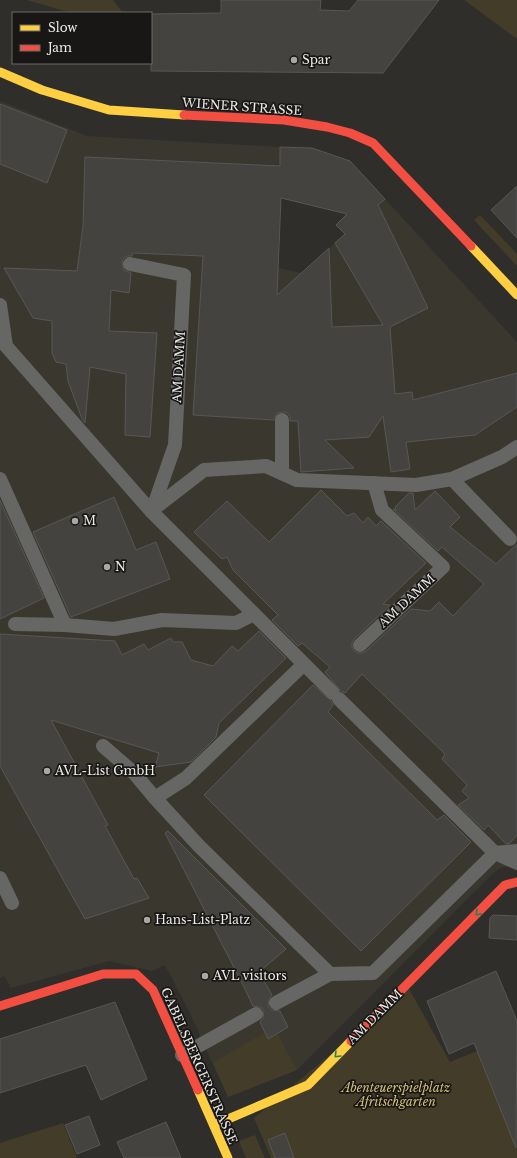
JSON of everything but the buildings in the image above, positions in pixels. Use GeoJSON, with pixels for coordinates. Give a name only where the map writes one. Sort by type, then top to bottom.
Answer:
{"type":"FeatureCollection","features":[{"type":"Feature","properties":{"kind":"street","name":"WIENER STRASSE"},"geometry":{"type":"LineString","coordinates":[[0,72],[42,90],[109,110],[284,120],[327,127],[350,133],[373,144],[402,172],[517,295]]}},
{"type":"Feature","properties":{"kind":"street","name":"AM DAMM"},"geometry":{"type":"LineString","coordinates":[[214,1125],[308,1085],[505,885],[517,882]]}},
{"type":"Feature","properties":{"kind":"street","name":"GABELSBERGERSTRASSE"},"geometry":{"type":"LineString","coordinates":[[0,1006],[103,974],[136,974],[152,990],[228,1158]]}},
{"type":"Feature","properties":{"kind":"lane","name":"AM DAMM"},"geometry":{"type":"LineString","coordinates":[[130,264],[184,275],[175,445],[151,511]]}},
{"type":"Feature","properties":{"kind":"lane"},"geometry":{"type":"LineString","coordinates":[[0,305],[3,346]]}},
{"type":"Feature","properties":{"kind":"lane"},"geometry":{"type":"LineString","coordinates":[[0,332],[3,346],[151,511],[303,665],[495,853],[517,862]]}},
{"type":"Feature","properties":{"kind":"lane"},"geometry":{"type":"LineString","coordinates":[[282,420],[282,473]]}},
{"type":"Feature","properties":{"kind":"lane"},"geometry":{"type":"LineString","coordinates":[[151,511],[204,470],[266,466],[298,480],[416,485],[452,479],[502,457],[517,447]]}},
{"type":"Feature","properties":{"kind":"lane"},"geometry":{"type":"LineString","coordinates":[[0,479],[65,625]]}},
{"type":"Feature","properties":{"kind":"lane"},"geometry":{"type":"LineString","coordinates":[[452,479],[510,539]]}},
{"type":"Feature","properties":{"kind":"lane","name":"AM DAMM"},"geometry":{"type":"LineString","coordinates":[[360,645],[443,567],[382,510],[374,483]]}},
{"type":"Feature","properties":{"kind":"lane"},"geometry":{"type":"LineString","coordinates":[[14,624],[65,625],[114,629],[162,620],[236,623],[254,614]]}},
{"type":"Feature","properties":{"kind":"lane"},"geometry":{"type":"LineString","coordinates":[[155,798],[186,778],[303,665]]}},
{"type":"Feature","properties":{"kind":"lane"},"geometry":{"type":"LineString","coordinates":[[103,746],[134,773],[199,846],[330,974]]}},
{"type":"Feature","properties":{"kind":"lane"},"geometry":{"type":"LineString","coordinates":[[276,1003],[330,974],[373,973],[495,853],[517,851]]}},
{"type":"Feature","properties":{"kind":"lane"},"geometry":{"type":"LineString","coordinates":[[0,878],[12,903]]}},
{"type":"Feature","properties":{"kind":"lane"},"geometry":{"type":"LineString","coordinates":[[182,1055],[256,1014]]}},
{"type":"Feature","properties":{"kind":"shaded area"},"geometry":{"type":"Polygon","coordinates":[[[0,101],[87,136],[280,147],[281,203],[278,268],[301,273],[385,199],[517,342],[517,373],[413,400],[421,436],[424,440],[475,435],[517,407],[517,864],[500,868],[493,873],[297,1070],[228,1097],[189,1011],[165,965],[152,971],[109,961],[11,988],[4,976],[0,978],[0,101]]]}},
{"type":"Feature","properties":{"kind":"green space"},"geometry":{"type":"Polygon","coordinates":[[[27,0],[113,0],[122,12],[68,12],[27,0]]]}},
{"type":"Feature","properties":{"kind":"green space"},"geometry":{"type":"Polygon","coordinates":[[[464,0],[517,0],[517,39],[464,0]]]}},
{"type":"Feature","properties":{"kind":"green space"},"geometry":{"type":"Polygon","coordinates":[[[480,215],[517,254],[517,266],[474,220],[480,215]]]}},
{"type":"Feature","properties":{"kind":"green space","name":"Abenteuerspielplatz Afritschgarten"},"geometry":{"type":"Polygon","coordinates":[[[409,989],[450,1062],[477,1051],[517,1150],[517,1158],[271,1158],[254,1118],[409,989]]]}},
{"type":"Feature","properties":{"kind":"green space"},"geometry":{"type":"Polygon","coordinates":[[[274,1027],[297,1070],[228,1097],[213,1063],[274,1027]]]}},
{"type":"Feature","properties":{"kind":"green space"},"geometry":{"type":"Polygon","coordinates":[[[63,1123],[77,1158],[0,1158],[0,1143],[63,1123]]]}},
{"type":"Feature","properties":{"kind":"green space"},"geometry":{"type":"Polygon","coordinates":[[[255,1135],[265,1158],[246,1158],[239,1141],[255,1135]]]}},
{"type":"Feature","properties":{"kind":"traffic: slow"},"geometry":{"type":"LineString","coordinates":[[0,72],[42,90],[109,110],[184,115]]}},
{"type":"Feature","properties":{"kind":"traffic: slow"},"geometry":{"type":"LineString","coordinates":[[471,246],[517,295]]}},
{"type":"Feature","properties":{"kind":"traffic: slow"},"geometry":{"type":"LineString","coordinates":[[214,1125],[308,1085],[351,1041]]}},
{"type":"Feature","properties":{"kind":"traffic: slow"},"geometry":{"type":"LineString","coordinates":[[198,1090],[228,1158]]}},
{"type":"Feature","properties":{"kind":"traffic: jam"},"geometry":{"type":"LineString","coordinates":[[184,115],[284,120],[327,127],[350,133],[373,143],[471,246]]}},
{"type":"Feature","properties":{"kind":"traffic: jam"},"geometry":{"type":"LineString","coordinates":[[351,1041],[505,885],[517,882]]}},
{"type":"Feature","properties":{"kind":"traffic: jam"},"geometry":{"type":"LineString","coordinates":[[0,1006],[103,974],[136,974],[153,990],[198,1090]]}},
{"type":"Feature","properties":{"kind":"place","name":"Spar"},"geometry":{"type":"Point","coordinates":[294,60]}},
{"type":"Feature","properties":{"kind":"place","name":"M"},"geometry":{"type":"Point","coordinates":[75,521]}},
{"type":"Feature","properties":{"kind":"place","name":"N"},"geometry":{"type":"Point","coordinates":[107,567]}},
{"type":"Feature","properties":{"kind":"place","name":"AVL-List GmbH"},"geometry":{"type":"Point","coordinates":[47,771]}},
{"type":"Feature","properties":{"kind":"place","name":"Hans-List-Platz"},"geometry":{"type":"Point","coordinates":[147,920]}},
{"type":"Feature","properties":{"kind":"place","name":"AVL visitors"},"geometry":{"type":"Point","coordinates":[205,976]}}]}
